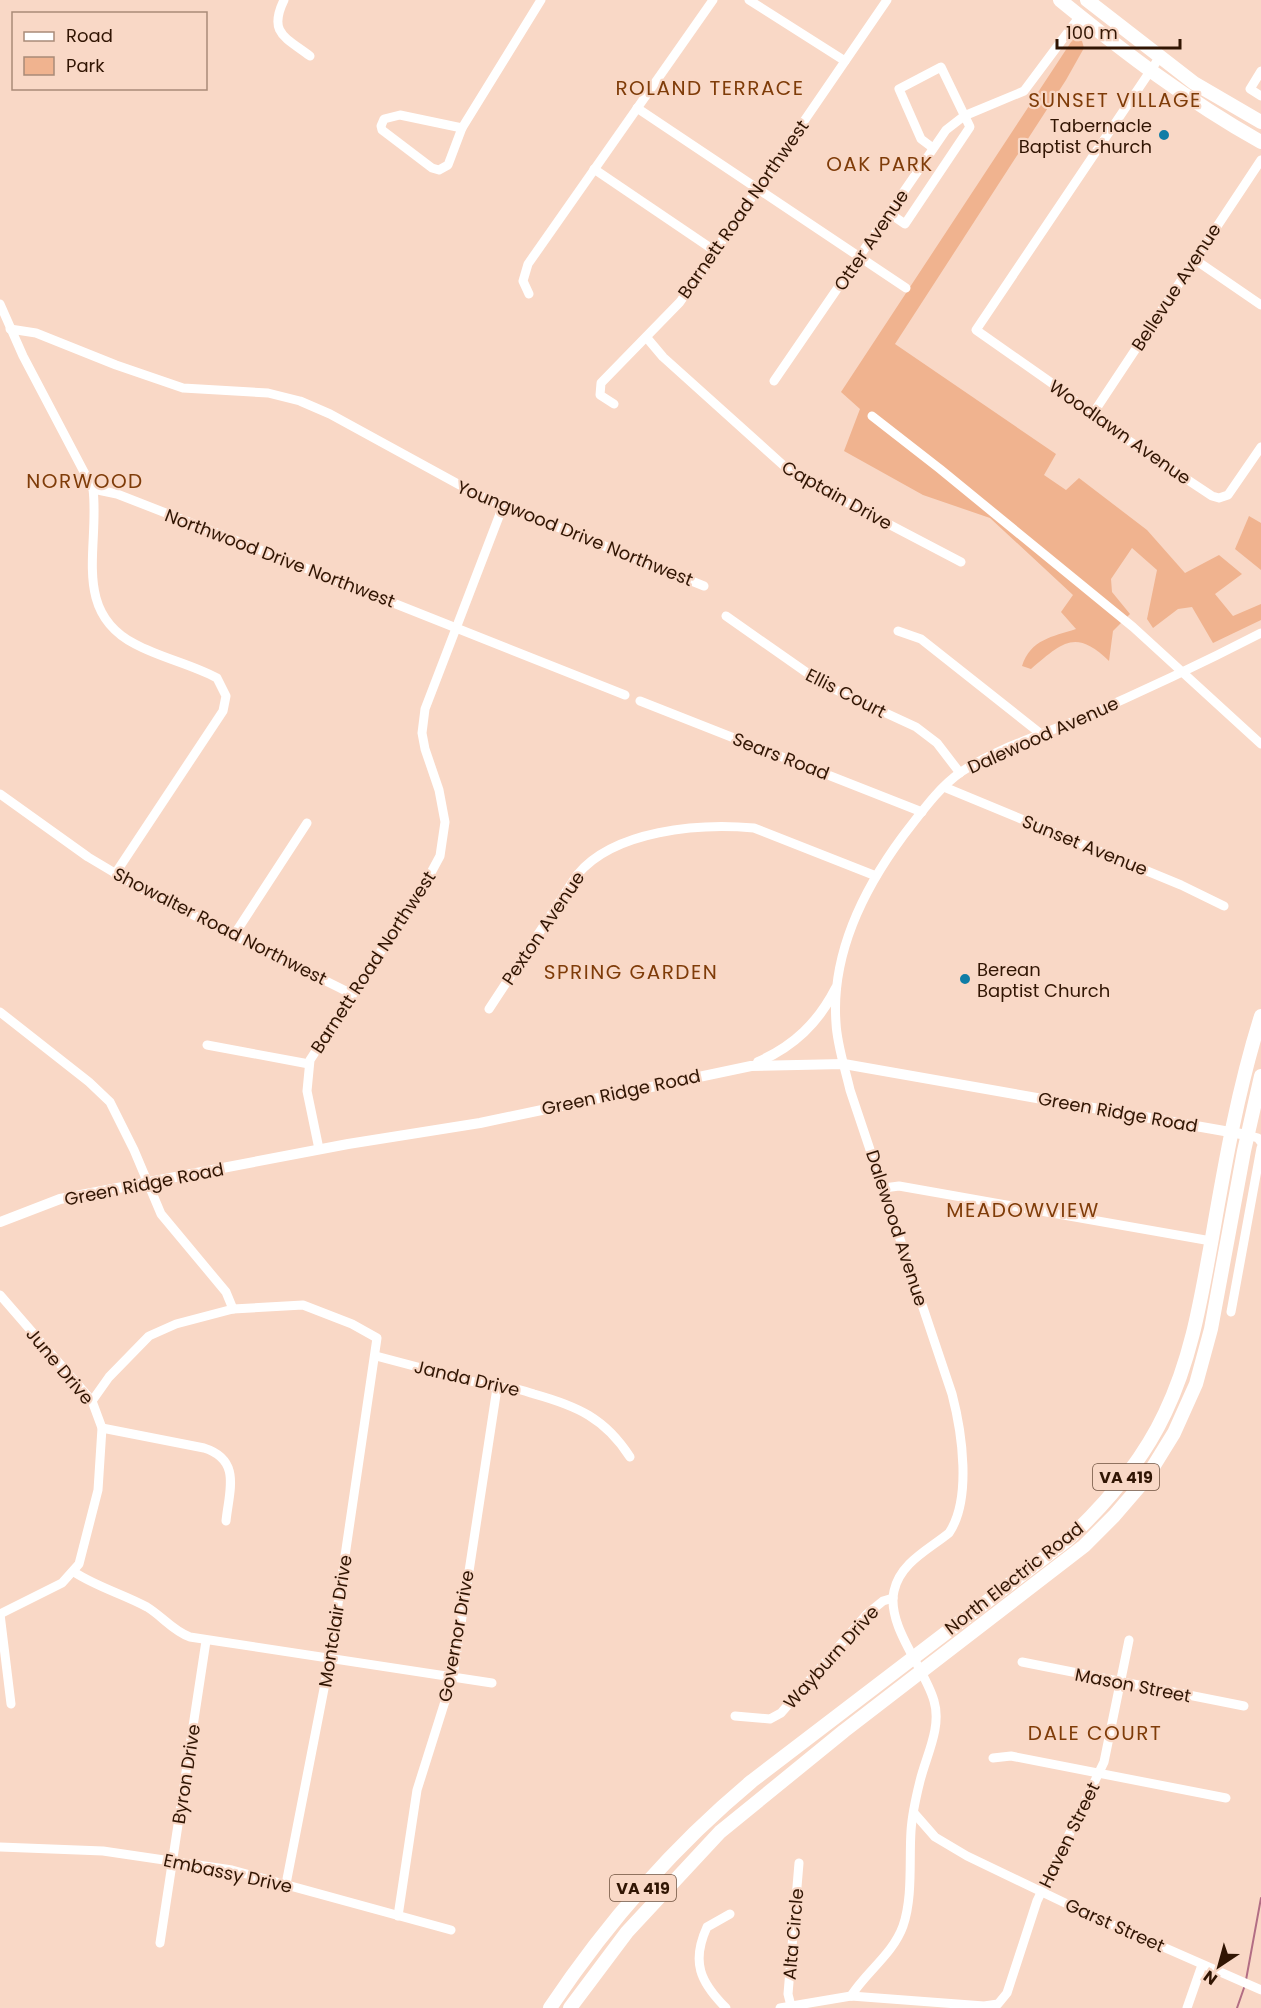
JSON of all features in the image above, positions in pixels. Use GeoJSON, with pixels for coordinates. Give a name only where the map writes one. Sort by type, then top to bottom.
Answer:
{"type":"FeatureCollection","features":[{"type":"Feature","properties":{"kind":"main road"},"geometry":{"type":"LineString","coordinates":[[1060,0],[1149,72],[1215,116],[1261,142]]}},
{"type":"Feature","properties":{"kind":"main road"},"geometry":{"type":"LineString","coordinates":[[1087,0],[1159,58],[1261,122]]}},
{"type":"Feature","properties":{"kind":"main road","name":"North Electric Road"},"geometry":{"type":"LineString","coordinates":[[552,2005],[618,1916],[706,1822],[752,1781],[1066,1540],[1101,1506],[1136,1463],[1165,1414],[1186,1361],[1197,1317],[1242,1079],[1261,1016]]}},
{"type":"Feature","properties":{"kind":"main road","name":"North Electric Road"},"geometry":{"type":"LineString","coordinates":[[569,2008],[634,1923],[720,1832],[919,1672],[1084,1546],[1145,1480],[1174,1433],[1196,1384],[1211,1329],[1247,1135],[1261,1076]]}},
{"type":"Feature","properties":{"kind":"street"},"geometry":{"type":"LineString","coordinates":[[284,0],[276,15],[276,26],[281,34],[310,56]]}},
{"type":"Feature","properties":{"kind":"street"},"geometry":{"type":"LineString","coordinates":[[462,128],[411,115],[388,117],[381,126],[391,138],[432,168],[439,170],[448,165],[462,128],[541,0]]}},
{"type":"Feature","properties":{"kind":"street"},"geometry":{"type":"LineString","coordinates":[[529,294],[523,281],[528,264],[714,0]]}},
{"type":"Feature","properties":{"kind":"street"},"geometry":{"type":"LineString","coordinates":[[749,0],[845,61]]}},
{"type":"Feature","properties":{"kind":"street","name":"Barnett Road Northwest"},"geometry":{"type":"LineString","coordinates":[[614,404],[600,395],[601,383],[680,302],[887,0]]}},
{"type":"Feature","properties":{"kind":"street","name":"Otter Avenue"},"geometry":{"type":"LineString","coordinates":[[774,381],[946,130],[964,116],[1024,91],[1080,16]]}},
{"type":"Feature","properties":{"kind":"street"},"geometry":{"type":"LineString","coordinates":[[1149,72],[1159,58]]}},
{"type":"Feature","properties":{"kind":"street"},"geometry":{"type":"LineString","coordinates":[[889,213],[905,224],[970,127],[941,67],[900,87],[899,92],[921,139],[933,148]]}},
{"type":"Feature","properties":{"kind":"street"},"geometry":{"type":"LineString","coordinates":[[1261,71],[1250,89],[1261,96]]}},
{"type":"Feature","properties":{"kind":"street","name":"Woodlawn Avenue"},"geometry":{"type":"LineString","coordinates":[[1149,72],[977,328],[977,333],[1063,391],[1092,415],[1219,498],[1228,495],[1259,450]]}},
{"type":"Feature","properties":{"kind":"street"},"geometry":{"type":"LineString","coordinates":[[637,108],[906,288]]}},
{"type":"Feature","properties":{"kind":"street","name":"Bellevue Avenue"},"geometry":{"type":"LineString","coordinates":[[1092,415],[1261,160]]}},
{"type":"Feature","properties":{"kind":"street"},"geometry":{"type":"LineString","coordinates":[[594,169],[715,251]]}},
{"type":"Feature","properties":{"kind":"street"},"geometry":{"type":"LineString","coordinates":[[1194,259],[1261,305]]}},
{"type":"Feature","properties":{"kind":"street"},"geometry":{"type":"LineString","coordinates":[[0,304],[10,329],[93,489],[94,590],[106,620],[124,638],[137,645],[217,678],[226,696],[223,711],[115,874]]}},
{"type":"Feature","properties":{"kind":"street","name":"Youngwood Drive Northwest"},"geometry":{"type":"LineString","coordinates":[[10,329],[36,333],[126,369],[183,388],[268,393],[300,401],[340,419],[451,482],[503,506],[704,586]]}},
{"type":"Feature","properties":{"kind":"street","name":"Captain Drive"},"geometry":{"type":"LineString","coordinates":[[647,338],[663,357],[786,469],[808,483],[961,562]]}},
{"type":"Feature","properties":{"kind":"street"},"geometry":{"type":"LineString","coordinates":[[872,416],[1041,551],[1105,607],[1133,627],[1261,744]]}},
{"type":"Feature","properties":{"kind":"street","name":"Northwood Drive Northwest"},"geometry":{"type":"LineString","coordinates":[[93,489],[117,494],[625,695]]}},
{"type":"Feature","properties":{"kind":"street","name":"Barnett Road Northwest"},"geometry":{"type":"LineString","coordinates":[[319,1149],[307,1091],[309,1064],[315,1049],[426,882],[443,845],[445,822],[443,805],[425,749],[423,726],[429,693],[503,506]]}},
{"type":"Feature","properties":{"kind":"street","name":"Ellis Court"},"geometry":{"type":"LineString","coordinates":[[726,616],[823,684],[916,727],[937,743],[960,773]]}},
{"type":"Feature","properties":{"kind":"street"},"geometry":{"type":"LineString","coordinates":[[898,631],[921,639],[1041,734]]}},
{"type":"Feature","properties":{"kind":"street","name":"Dalewood Avenue"},"geometry":{"type":"LineString","coordinates":[[893,1598],[898,1579],[908,1564],[944,1538],[954,1526],[961,1499],[962,1467],[960,1433],[952,1394],[850,1090],[837,1033],[836,988],[843,951],[859,907],[876,876],[921,812],[960,773],[1041,734],[1183,673],[1261,633]]}},
{"type":"Feature","properties":{"kind":"street","name":"Sears Road"},"geometry":{"type":"LineString","coordinates":[[640,701],[921,812]]}},
{"type":"Feature","properties":{"kind":"street","name":"Sunset Avenue"},"geometry":{"type":"LineString","coordinates":[[944,787],[1188,888],[1224,906]]}},
{"type":"Feature","properties":{"kind":"street","name":"Showalter Road Northwest"},"geometry":{"type":"LineString","coordinates":[[0,795],[115,874],[352,994]]}},
{"type":"Feature","properties":{"kind":"street"},"geometry":{"type":"LineString","coordinates":[[234,935],[307,823]]}},
{"type":"Feature","properties":{"kind":"street","name":"Pexton Avenue"},"geometry":{"type":"LineString","coordinates":[[489,1009],[582,868],[601,853],[627,840],[645,834],[734,826],[754,828],[876,876]]}},
{"type":"Feature","properties":{"kind":"street"},"geometry":{"type":"LineString","coordinates":[[750,1066],[772,1056],[803,1035],[822,1012],[836,988]]}},
{"type":"Feature","properties":{"kind":"street"},"geometry":{"type":"LineString","coordinates":[[0,1012],[100,1091],[116,1112],[168,1225],[226,1292],[232,1309]]}},
{"type":"Feature","properties":{"kind":"street"},"geometry":{"type":"LineString","coordinates":[[207,1045],[309,1064]]}},
{"type":"Feature","properties":{"kind":"street","name":"Green Ridge Road"},"geometry":{"type":"LineString","coordinates":[[0,1222],[60,1199],[319,1149],[480,1123],[750,1066],[844,1064],[1247,1135]]}},
{"type":"Feature","properties":{"kind":"street"},"geometry":{"type":"LineString","coordinates":[[1247,1135],[1258,1138],[1261,1142]]}},
{"type":"Feature","properties":{"kind":"street"},"geometry":{"type":"LineString","coordinates":[[1232,1312],[1261,1148]]}},
{"type":"Feature","properties":{"kind":"street"},"geometry":{"type":"LineString","coordinates":[[884,1188],[910,1188],[1211,1241]]}},
{"type":"Feature","properties":{"kind":"street"},"geometry":{"type":"LineString","coordinates":[[1226,1246],[1243,1249]]}},
{"type":"Feature","properties":{"kind":"street","name":"June Drive"},"geometry":{"type":"LineString","coordinates":[[0,1295],[92,1401],[102,1428],[95,1507],[81,1557],[74,1572]]}},
{"type":"Feature","properties":{"kind":"street"},"geometry":{"type":"LineString","coordinates":[[92,1401],[110,1377],[149,1336],[176,1324],[232,1309],[293,1304],[316,1309],[375,1335],[378,1342],[376,1356]]}},
{"type":"Feature","properties":{"kind":"street","name":"Janda Drive"},"geometry":{"type":"LineString","coordinates":[[376,1356],[497,1388],[514,1388],[579,1408],[618,1441],[630,1457]]}},
{"type":"Feature","properties":{"kind":"street","name":"Montclair Drive"},"geometry":{"type":"LineString","coordinates":[[286,1884],[330,1658],[376,1356]]}},
{"type":"Feature","properties":{"kind":"street","name":"Governor Drive"},"geometry":{"type":"LineString","coordinates":[[398,1916],[417,1790],[453,1676],[497,1388]]}},
{"type":"Feature","properties":{"kind":"street"},"geometry":{"type":"LineString","coordinates":[[102,1428],[204,1448],[220,1455],[228,1465],[231,1477],[226,1521]]}},
{"type":"Feature","properties":{"kind":"street"},"geometry":{"type":"LineString","coordinates":[[11,1704],[0,1614],[62,1582],[74,1572],[98,1587],[148,1608],[181,1634],[206,1641],[492,1683]]}},
{"type":"Feature","properties":{"kind":"street"},"geometry":{"type":"LineString","coordinates":[[780,2008],[851,1996],[892,1945],[903,1924],[914,1813],[936,1723],[935,1703],[919,1672],[896,1616],[893,1598]]}},
{"type":"Feature","properties":{"kind":"street","name":"Wayburn Drive"},"geometry":{"type":"LineString","coordinates":[[735,1716],[770,1719],[781,1713],[867,1614],[883,1601],[893,1598]]}},
{"type":"Feature","properties":{"kind":"street","name":"Haven Street"},"geometry":{"type":"LineString","coordinates":[[851,1996],[977,2005],[998,2004],[1006,1993],[1041,1892],[1104,1762],[1130,1640]]}},
{"type":"Feature","properties":{"kind":"street","name":"Byron Drive"},"geometry":{"type":"LineString","coordinates":[[160,1943],[206,1641]]}},
{"type":"Feature","properties":{"kind":"street","name":"Mason Street"},"geometry":{"type":"LineString","coordinates":[[1022,1662],[1244,1706]]}},
{"type":"Feature","properties":{"kind":"street"},"geometry":{"type":"LineString","coordinates":[[993,1758],[1011,1756],[1226,1798]]}},
{"type":"Feature","properties":{"kind":"street","name":"Garst Street"},"geometry":{"type":"LineString","coordinates":[[914,1813],[926,1828],[946,1845],[1041,1892],[1261,1990]]}},
{"type":"Feature","properties":{"kind":"street","name":"Embassy Drive"},"geometry":{"type":"LineString","coordinates":[[0,1847],[103,1851],[232,1870],[451,1930]]}},
{"type":"Feature","properties":{"kind":"street","name":"Alta Circle"},"geometry":{"type":"LineString","coordinates":[[791,2006],[788,1994],[799,1863]]}},
{"type":"Feature","properties":{"kind":"street"},"geometry":{"type":"LineString","coordinates":[[726,2008],[705,1984],[699,1961],[707,1927],[730,1914]]}},
{"type":"Feature","properties":{"kind":"street"},"geometry":{"type":"LineString","coordinates":[[1186,2008],[1203,1965]]}},
{"type":"Feature","properties":{"kind":"street"},"geometry":{"type":"LineString","coordinates":[[552,2005],[569,2008]]}},
{"type":"Feature","properties":{"kind":"green space"},"geometry":{"type":"Polygon","coordinates":[[[1073,39],[1082,41],[1084,48],[1066,80],[895,344],[1056,454],[1044,475],[1066,490],[1079,478],[1147,530],[1185,573],[1219,555],[1242,574],[1215,594],[1233,616],[1261,604],[1261,620],[1213,643],[1192,607],[1178,609],[1153,628],[1147,619],[1157,570],[1132,548],[1111,579],[1112,592],[1130,614],[1113,631],[1109,661],[1097,651],[1078,642],[1060,646],[1031,669],[1022,666],[1031,650],[1043,640],[1076,629],[1061,612],[1073,595],[990,518],[923,495],[844,451],[860,409],[841,392],[1073,39]]]}},
{"type":"Feature","properties":{"kind":"green space"},"geometry":{"type":"Polygon","coordinates":[[[1249,516],[1261,523],[1261,570],[1235,549],[1249,516]]]}},
{"type":"Feature","properties":{"kind":"waterway"},"geometry":{"type":"LineString","coordinates":[[1246,1980],[1261,1898]]}},
{"type":"Feature","properties":{"kind":"waterway"},"geometry":{"type":"LineString","coordinates":[[1237,2008],[1245,1985]]}},
{"type":"Feature","properties":{"kind":"place","name":"Tabernacle Baptist Church"},"geometry":{"type":"Point","coordinates":[1164,135]}},
{"type":"Feature","properties":{"kind":"place","name":"Berean Baptist Church"},"geometry":{"type":"Point","coordinates":[965,979]}},
{"type":"Feature","properties":{"kind":"district","name":"ROLAND TERRACE"},"geometry":{"type":"Point","coordinates":[710,88]}},
{"type":"Feature","properties":{"kind":"district","name":"SUNSET VILLAGE"},"geometry":{"type":"Point","coordinates":[1115,100]}},
{"type":"Feature","properties":{"kind":"district","name":"OAK PARK"},"geometry":{"type":"Point","coordinates":[880,164]}},
{"type":"Feature","properties":{"kind":"district","name":"NORWOOD"},"geometry":{"type":"Point","coordinates":[85,481]}},
{"type":"Feature","properties":{"kind":"district","name":"SPRING GARDEN"},"geometry":{"type":"Point","coordinates":[631,972]}},
{"type":"Feature","properties":{"kind":"district","name":"MEADOWVIEW"},"geometry":{"type":"Point","coordinates":[1023,1210]}},
{"type":"Feature","properties":{"kind":"district","name":"DALE COURT"},"geometry":{"type":"Point","coordinates":[1095,1733]}}]}
